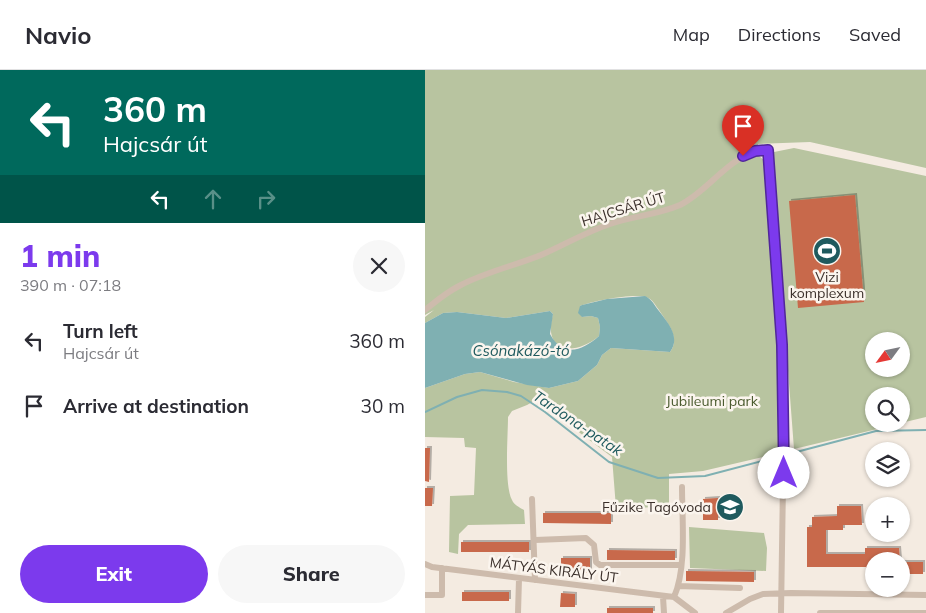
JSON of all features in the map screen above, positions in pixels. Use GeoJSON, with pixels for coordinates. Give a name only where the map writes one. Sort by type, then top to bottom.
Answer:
{"type":"FeatureCollection","features":[{"type":"Feature","properties":{"kind":"street","name":"HAJCSÁR ÚT"},"geometry":{"type":"LineString","coordinates":[[425,310],[460,285],[541,255],[601,227],[622,220],[666,211],[682,204],[695,196],[743,156],[755,151],[768,149],[782,345],[784,456],[780,593]]}},
{"type":"Feature","properties":{"kind":"street"},"geometry":{"type":"LineString","coordinates":[[682,487],[681,565],[678,586],[674,597],[695,613]]}},
{"type":"Feature","properties":{"kind":"street","name":"MÁTYÁS KIRÁLY ÚT"},"geometry":{"type":"LineString","coordinates":[[532,499],[535,540],[586,538],[594,545],[597,562],[600,565],[681,565]]}},
{"type":"Feature","properties":{"kind":"street"},"geometry":{"type":"LineString","coordinates":[[535,540],[535,580]]}},
{"type":"Feature","properties":{"kind":"street","name":"MÁTYÁS KIRÁLY ÚT"},"geometry":{"type":"LineString","coordinates":[[427,566],[674,597]]}},
{"type":"Feature","properties":{"kind":"street"},"geometry":{"type":"LineString","coordinates":[[425,594],[442,595],[442,568]]}},
{"type":"Feature","properties":{"kind":"street"},"geometry":{"type":"LineString","coordinates":[[518,613],[519,579]]}},
{"type":"Feature","properties":{"kind":"street"},"geometry":{"type":"LineString","coordinates":[[678,586],[740,588]]}},
{"type":"Feature","properties":{"kind":"street"},"geometry":{"type":"LineString","coordinates":[[780,593],[781,613]]}},
{"type":"Feature","properties":{"kind":"street"},"geometry":{"type":"LineString","coordinates":[[726,613],[756,596],[780,593],[926,595]]}},
{"type":"Feature","properties":{"kind":"street"},"geometry":{"type":"LineString","coordinates":[[663,597],[664,613]]}},
{"type":"Feature","properties":{"kind":"street"},"geometry":{"type":"LineString","coordinates":[[820,613],[926,613]]}},
{"type":"Feature","properties":{"kind":"green space","name":"Jubileumi park"},"geometry":{"type":"Polygon","coordinates":[[[425,70],[926,70],[926,168],[810,142],[758,144],[758,155],[765,161],[777,334],[780,453],[703,471],[669,474],[669,507],[616,508],[612,457],[536,400],[512,411],[508,417],[508,483],[513,502],[524,510],[525,524],[468,525],[459,534],[458,554],[449,552],[450,496],[474,495],[476,448],[465,447],[464,438],[425,437],[425,388],[465,374],[480,372],[514,382],[549,388],[578,381],[597,365],[602,355],[611,348],[670,352],[674,341],[672,330],[654,302],[640,296],[613,298],[580,306],[582,317],[591,316],[598,318],[599,336],[589,343],[571,349],[562,348],[556,344],[552,337],[553,314],[550,311],[506,318],[457,312],[443,313],[425,323],[425,317],[434,310],[425,315],[425,70]]]}},
{"type":"Feature","properties":{"kind":"green space"},"geometry":{"type":"Polygon","coordinates":[[[794,148],[926,176],[926,417],[910,421],[910,387],[865,387],[865,432],[794,449],[772,160],[774,152],[794,148]]]}},
{"type":"Feature","properties":{"kind":"green space"},"geometry":{"type":"Polygon","coordinates":[[[689,527],[764,533],[767,548],[766,571],[690,568],[689,527]]]}},
{"type":"Feature","properties":{"kind":"water","name":"Csónakázó-tó"},"geometry":{"type":"Polygon","coordinates":[[[645,296],[650,299],[672,330],[674,341],[670,352],[611,348],[602,355],[597,365],[578,381],[549,388],[527,385],[480,372],[465,374],[425,388],[425,323],[443,313],[457,312],[506,318],[550,311],[553,314],[550,334],[561,347],[573,350],[586,345],[599,336],[598,318],[591,316],[582,317],[578,313],[580,306],[607,299],[645,296]]]}},
{"type":"Feature","properties":{"kind":"building","name":"Vizi komplexum"},"geometry":{"type":"Polygon","coordinates":[[[855,195],[864,302],[798,308],[789,201],[855,195]]]}},
{"type":"Feature","properties":{"kind":"building"},"geometry":{"type":"Polygon","coordinates":[[[425,448],[430,448],[429,482],[425,481],[425,448]]]}},
{"type":"Feature","properties":{"kind":"building"},"geometry":{"type":"Polygon","coordinates":[[[425,488],[433,488],[432,506],[425,506],[425,488]]]}},
{"type":"Feature","properties":{"kind":"building"},"geometry":{"type":"Polygon","coordinates":[[[718,498],[718,520],[703,520],[703,499],[718,498]]]}},
{"type":"Feature","properties":{"kind":"building"},"geometry":{"type":"Polygon","coordinates":[[[837,506],[861,506],[862,525],[843,525],[843,530],[826,530],[826,554],[865,554],[865,567],[807,567],[807,527],[812,527],[812,517],[837,516],[837,506]]]}},
{"type":"Feature","properties":{"kind":"building"},"geometry":{"type":"Polygon","coordinates":[[[543,513],[611,513],[611,524],[543,523],[543,513]]]}},
{"type":"Feature","properties":{"kind":"building"},"geometry":{"type":"Polygon","coordinates":[[[461,542],[529,542],[529,552],[461,552],[461,542]]]}},
{"type":"Feature","properties":{"kind":"building"},"geometry":{"type":"Polygon","coordinates":[[[865,548],[899,548],[899,552],[865,552],[865,548]]]}},
{"type":"Feature","properties":{"kind":"building"},"geometry":{"type":"Polygon","coordinates":[[[607,550],[675,551],[675,560],[607,560],[607,550]]]}},
{"type":"Feature","properties":{"kind":"building"},"geometry":{"type":"Polygon","coordinates":[[[561,558],[590,558],[590,573],[561,572],[561,558]]]}},
{"type":"Feature","properties":{"kind":"building"},"geometry":{"type":"Polygon","coordinates":[[[910,562],[923,562],[923,574],[910,574],[910,562]]]}},
{"type":"Feature","properties":{"kind":"building"},"geometry":{"type":"Polygon","coordinates":[[[686,571],[754,572],[754,582],[686,581],[686,571]]]}},
{"type":"Feature","properties":{"kind":"building"},"geometry":{"type":"Polygon","coordinates":[[[462,592],[509,592],[509,601],[462,601],[462,592]]]}},
{"type":"Feature","properties":{"kind":"building"},"geometry":{"type":"Polygon","coordinates":[[[561,593],[575,594],[575,607],[560,607],[561,593]]]}},
{"type":"Feature","properties":{"kind":"building"},"geometry":{"type":"Polygon","coordinates":[[[607,608],[653,608],[653,613],[607,613],[607,608]]]}},
{"type":"Feature","properties":{"kind":"waterway","name":"Tardona-patak"},"geometry":{"type":"LineString","coordinates":[[425,412],[457,397],[482,390],[507,392],[521,396],[545,412],[609,462],[658,478],[705,476],[781,456]]}},
{"type":"Feature","properties":{"kind":"waterway","name":"Tardona-patak"},"geometry":{"type":"LineString","coordinates":[[785,455],[876,431],[926,430]]}},
{"type":"Feature","properties":{"kind":"place","name":"Vizi komplexum"},"geometry":{"type":"Point","coordinates":[827,251]}},
{"type":"Feature","properties":{"kind":"place","name":"Fűzike Tagóvoda"},"geometry":{"type":"Point","coordinates":[730,507]}},
{"type":"Feature","properties":{"kind":"route"},"geometry":{"type":"LineString","coordinates":[[743,156],[755,151],[768,150],[782,345],[784,473]]}}]}
